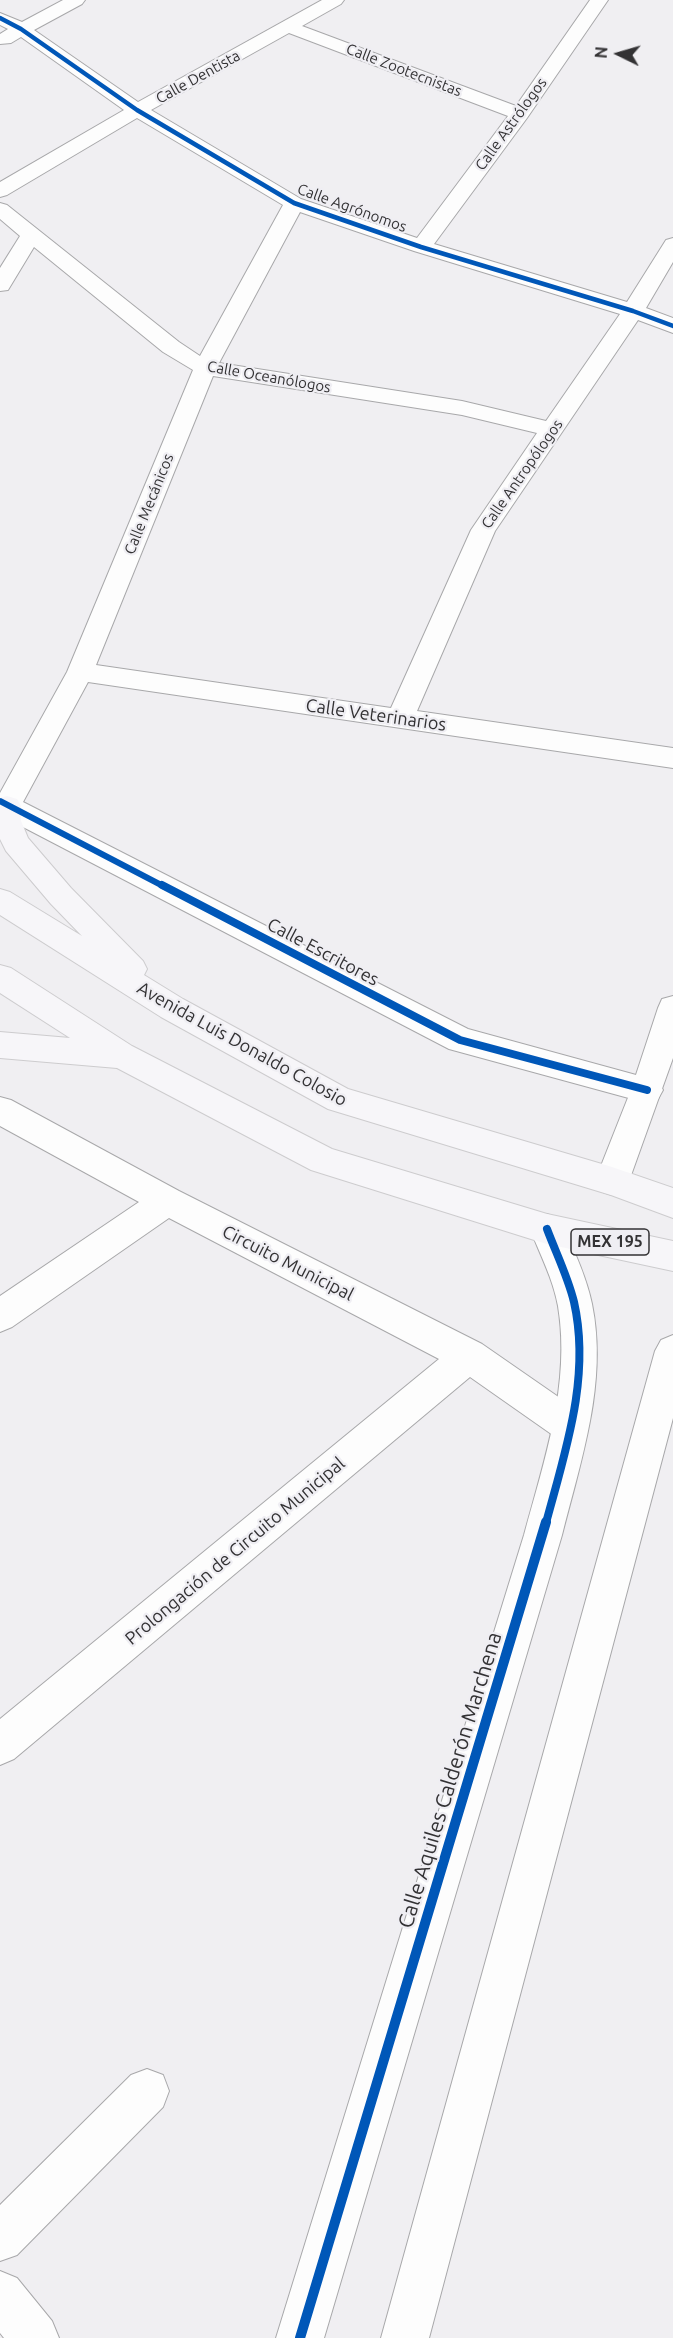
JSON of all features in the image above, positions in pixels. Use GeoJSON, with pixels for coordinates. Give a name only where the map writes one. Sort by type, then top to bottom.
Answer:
{"type":"FeatureCollection","features":[{"type":"Feature","properties":{"kind":"main road"},"geometry":{"type":"LineString","coordinates":[[4,803],[7,821],[16,843],[61,896],[172,1008]]}},
{"type":"Feature","properties":{"kind":"main road","name":"Avenida Luis Donaldo Colosio"},"geometry":{"type":"LineString","coordinates":[[0,900],[172,1008],[339,1100],[612,1181],[673,1203]]}},
{"type":"Feature","properties":{"kind":"main road"},"geometry":{"type":"LineString","coordinates":[[0,977],[121,1055],[322,1160],[547,1229]]}},
{"type":"Feature","properties":{"kind":"main road"},"geometry":{"type":"LineString","coordinates":[[0,1045],[121,1055]]}},
{"type":"Feature","properties":{"kind":"main road","name":"MEX 195"},"geometry":{"type":"LineString","coordinates":[[547,1229],[673,1256]]}},
{"type":"Feature","properties":{"kind":"street"},"geometry":{"type":"LineString","coordinates":[[0,41],[76,0]]}},
{"type":"Feature","properties":{"kind":"street","name":"Calle Dentista"},"geometry":{"type":"LineString","coordinates":[[0,191],[137,110],[335,0]]}},
{"type":"Feature","properties":{"kind":"street","name":"Calle Astrólogos"},"geometry":{"type":"LineString","coordinates":[[421,247],[520,114],[599,0]]}},
{"type":"Feature","properties":{"kind":"street","name":"Calle Agrónomos"},"geometry":{"type":"LineString","coordinates":[[0,18],[21,29],[137,110],[294,203],[421,247],[633,311],[673,327]]}},
{"type":"Feature","properties":{"kind":"street","name":"Calle Zootecnistas"},"geometry":{"type":"LineString","coordinates":[[289,27],[520,114]]}},
{"type":"Feature","properties":{"kind":"street","name":"Calle Mecánicos"},"geometry":{"type":"LineString","coordinates":[[4,803],[80,672],[205,368],[294,203]]}},
{"type":"Feature","properties":{"kind":"street","name":"Calle Oceanólogos"},"geometry":{"type":"LineString","coordinates":[[0,209],[171,347],[205,368],[462,408],[552,430]]}},
{"type":"Feature","properties":{"kind":"street"},"geometry":{"type":"LineString","coordinates":[[0,285],[32,234]]}},
{"type":"Feature","properties":{"kind":"street","name":"Calle Antropólogos"},"geometry":{"type":"LineString","coordinates":[[400,718],[483,530],[633,311],[673,244]]}},
{"type":"Feature","properties":{"kind":"street","name":"Calle Veterinarios"},"geometry":{"type":"LineString","coordinates":[[80,672],[673,758]]}},
{"type":"Feature","properties":{"kind":"street","name":"Calle Escritores"},"geometry":{"type":"LineString","coordinates":[[4,803],[460,1040],[647,1090]]}},
{"type":"Feature","properties":{"kind":"street"},"geometry":{"type":"LineString","coordinates":[[612,1181],[647,1090],[673,1008]]}},
{"type":"Feature","properties":{"kind":"street","name":"Circuito Municipal"},"geometry":{"type":"LineString","coordinates":[[0,1110],[167,1201],[469,1356],[570,1426]]}},
{"type":"Feature","properties":{"kind":"street"},"geometry":{"type":"LineString","coordinates":[[0,1316],[167,1201]]}},
{"type":"Feature","properties":{"kind":"street","name":"Calle Aquiles Calderón Marchena"},"geometry":{"type":"LineString","coordinates":[[300,2338],[543,1535],[570,1426],[581,1363],[575,1306],[547,1229]]}},
{"type":"Feature","properties":{"kind":"street","name":"Prolongación de Circuito Municipal"},"geometry":{"type":"LineString","coordinates":[[0,1745],[469,1356]]}},
{"type":"Feature","properties":{"kind":"street"},"geometry":{"type":"LineString","coordinates":[[405,2338],[672,1360]]}},
{"type":"Feature","properties":{"kind":"street"},"geometry":{"type":"LineString","coordinates":[[0,2238],[147,2091]]}},
{"type":"Feature","properties":{"kind":"street"},"geometry":{"type":"LineString","coordinates":[[0,2295],[35,2338]]}},
{"type":"Feature","properties":{"kind":"cycle path"},"geometry":{"type":"LineString","coordinates":[[0,18],[21,29],[137,110],[294,203],[421,247],[633,311],[673,326]]}},
{"type":"Feature","properties":{"kind":"cycle path"},"geometry":{"type":"LineString","coordinates":[[0,801],[460,1040],[647,1090]]}},
{"type":"Feature","properties":{"kind":"cycle path"},"geometry":{"type":"LineString","coordinates":[[300,2338],[543,1535],[572,1422],[577,1393],[579,1335],[573,1296],[547,1229]]}}]}
